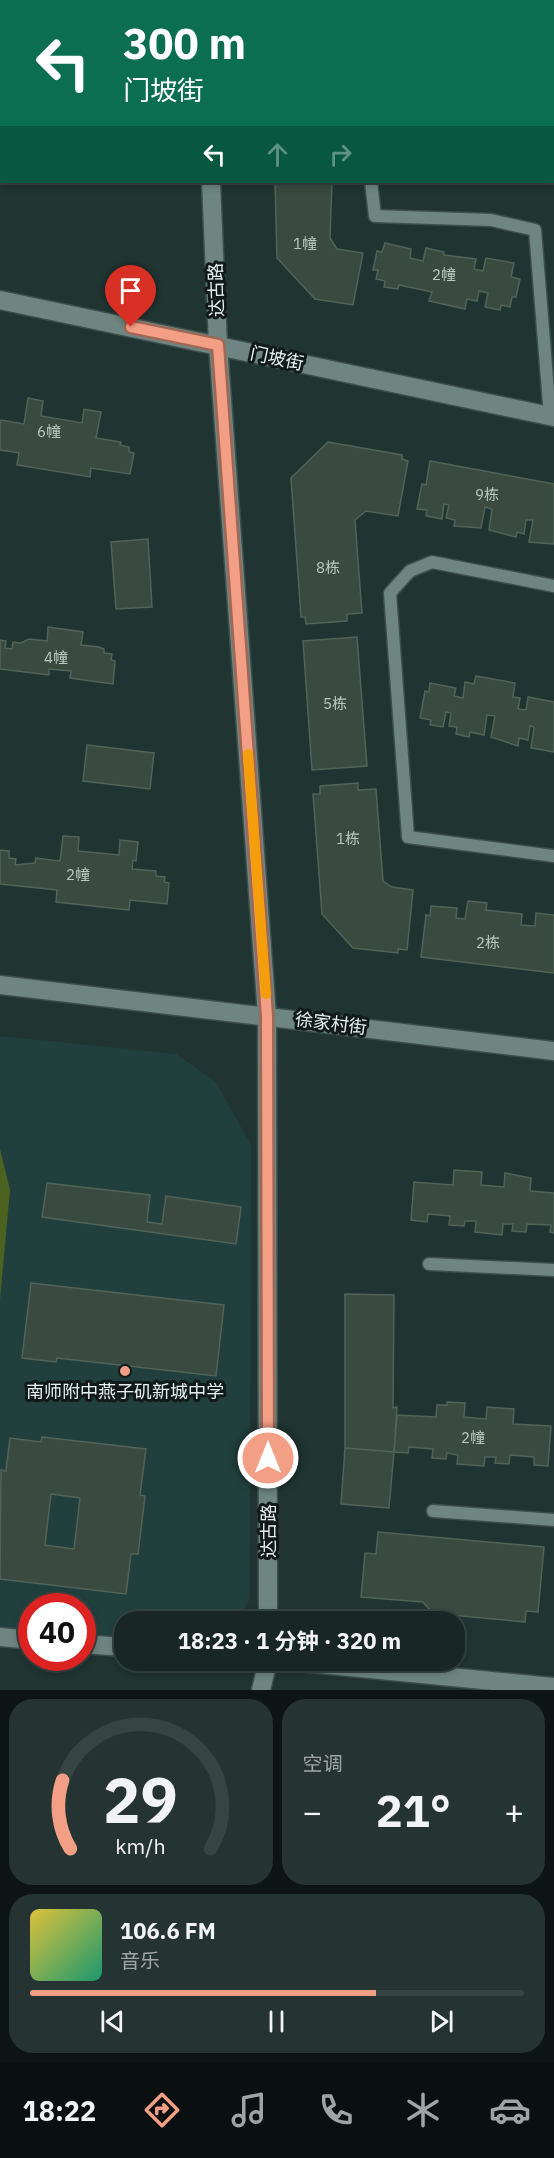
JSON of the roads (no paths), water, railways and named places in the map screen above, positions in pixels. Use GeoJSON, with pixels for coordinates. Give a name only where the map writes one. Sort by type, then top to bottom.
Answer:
{"type":"FeatureCollection","features":[{"type":"Feature","properties":{"kind":"street","name":"达古路"},"geometry":{"type":"LineString","coordinates":[[211,183],[218,345],[267,1016],[268,1611]]}},
{"type":"Feature","properties":{"kind":"street","name":"门坡街"},"geometry":{"type":"LineString","coordinates":[[0,300],[552,417]]}},
{"type":"Feature","properties":{"kind":"street","name":"徐家村街"},"geometry":{"type":"LineString","coordinates":[[0,985],[554,1051]]}},
{"type":"Feature","properties":{"kind":"street"},"geometry":{"type":"LineString","coordinates":[[0,1637],[18,1639]]}},
{"type":"Feature","properties":{"kind":"street"},"geometry":{"type":"LineString","coordinates":[[96,1645],[114,1646]]}},
{"type":"Feature","properties":{"kind":"street"},"geometry":{"type":"LineString","coordinates":[[261,1690],[265,1671]]}},
{"type":"Feature","properties":{"kind":"street"},"geometry":{"type":"LineString","coordinates":[[386,1671],[543,1687]]}},
{"type":"Feature","properties":{"kind":"lane"},"geometry":{"type":"LineString","coordinates":[[371,183],[375,216],[491,220],[535,230],[552,417]]}},
{"type":"Feature","properties":{"kind":"lane"},"geometry":{"type":"LineString","coordinates":[[554,586],[432,562],[410,571],[390,593],[408,837],[554,856]]}},
{"type":"Feature","properties":{"kind":"lane"},"geometry":{"type":"LineString","coordinates":[[429,1264],[554,1270]]}},
{"type":"Feature","properties":{"kind":"lane"},"geometry":{"type":"LineString","coordinates":[[433,1511],[554,1520]]}},
{"type":"Feature","properties":{"kind":"place","name":"南师附中燕子矶新城中学"},"geometry":{"type":"Point","coordinates":[125,1371]}}]}
